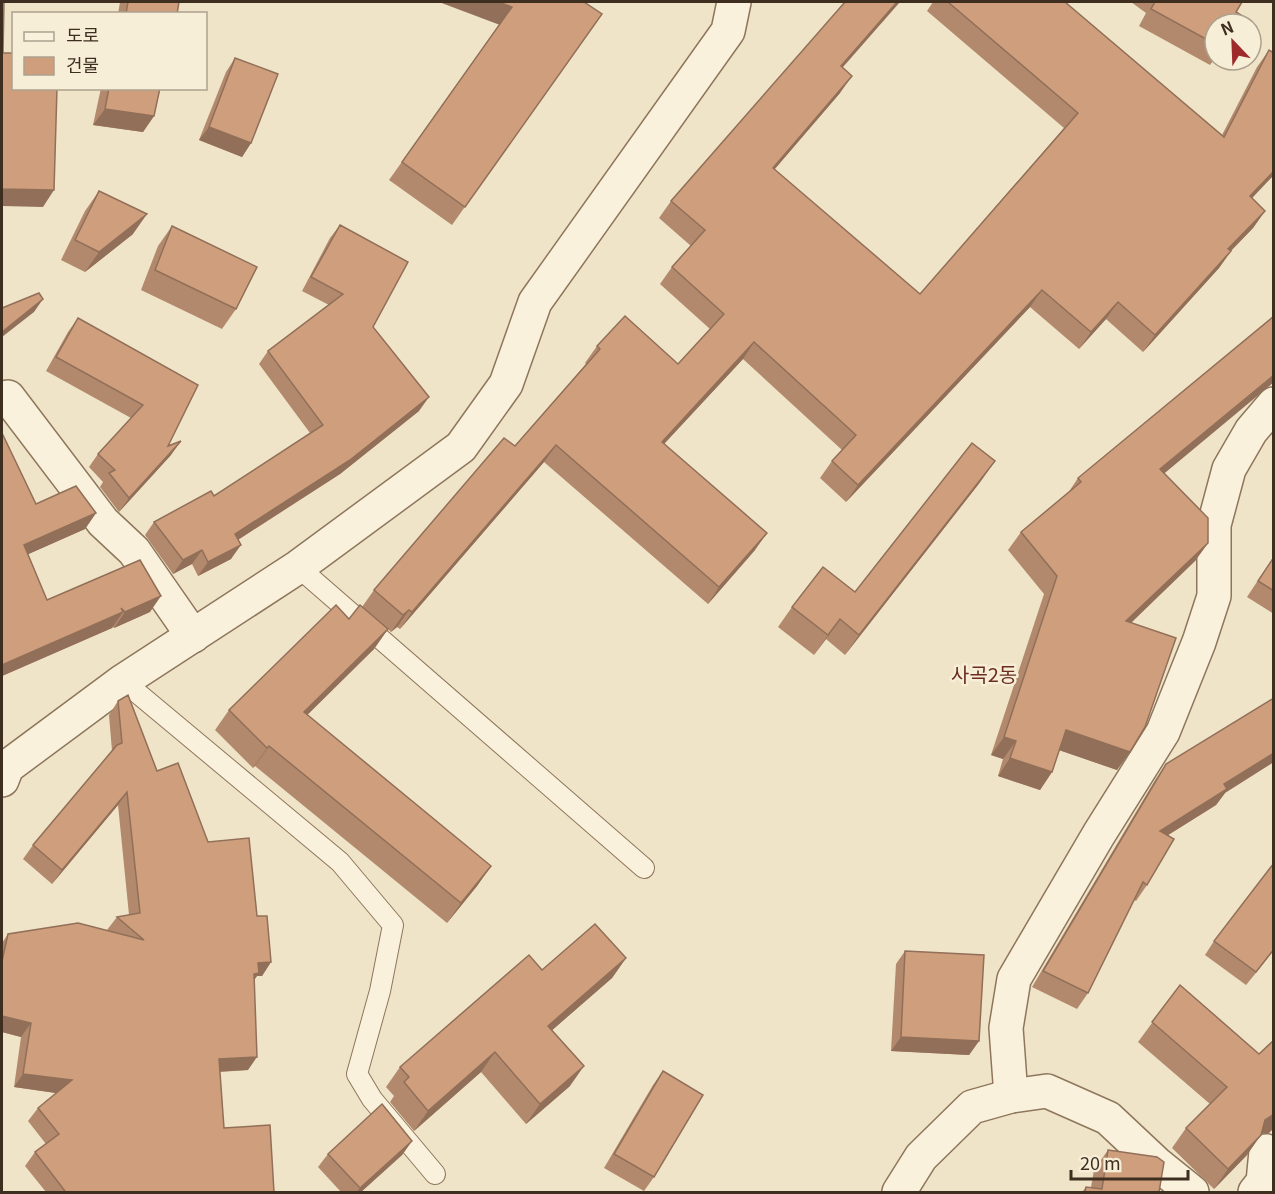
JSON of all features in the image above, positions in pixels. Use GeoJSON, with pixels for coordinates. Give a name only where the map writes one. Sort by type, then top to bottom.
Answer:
{"type":"FeatureCollection","features":[{"type":"Feature","properties":{"kind":"street"},"geometry":{"type":"LineString","coordinates":[[3,769],[123,681],[298,567],[461,447],[506,384],[535,302],[728,31],[734,2]]}},
{"type":"Feature","properties":{"kind":"street"},"geometry":{"type":"LineString","coordinates":[[8,397],[103,522],[134,551],[193,636]]}},
{"type":"Feature","properties":{"kind":"street"},"geometry":{"type":"LineString","coordinates":[[1011,1096],[1006,1028],[1014,979],[1099,834],[1163,732],[1199,642],[1214,596],[1214,525],[1229,469],[1251,431],[1274,405]]}},
{"type":"Feature","properties":{"kind":"street"},"geometry":{"type":"LineString","coordinates":[[899,1192],[921,1157],[972,1107],[1011,1096],[1047,1091],[1108,1118],[1156,1163],[1192,1192]]}},
{"type":"Feature","properties":{"kind":"street"},"geometry":{"type":"LineString","coordinates":[[1256,1192],[1263,1182],[1266,1151]]}},
{"type":"Feature","properties":{"kind":"lane"},"geometry":{"type":"LineString","coordinates":[[298,567],[644,868]]}},
{"type":"Feature","properties":{"kind":"lane"},"geometry":{"type":"LineString","coordinates":[[123,681],[340,862],[393,925],[380,991],[357,1074],[372,1099],[435,1174]]}},
{"type":"Feature","properties":{"kind":"building"},"geometry":{"type":"Polygon","coordinates":[[[2,2],[4,2],[3,53],[12,53],[12,90],[57,90],[54,190],[2,189],[2,2]]]}},
{"type":"Feature","properties":{"kind":"building"},"geometry":{"type":"Polygon","coordinates":[[[128,2],[179,2],[177,12],[126,12],[128,2]]]}},
{"type":"Feature","properties":{"kind":"building"},"geometry":{"type":"Polygon","coordinates":[[[499,2],[584,2],[602,14],[465,207],[402,162],[512,7],[499,2]]]}},
{"type":"Feature","properties":{"kind":"building"},"geometry":{"type":"Polygon","coordinates":[[[845,2],[897,2],[841,66],[852,76],[773,168],[920,294],[1078,113],[948,2],[1065,2],[1224,137],[1258,72],[1263,72],[1263,62],[1269,50],[1274,53],[1274,171],[1250,196],[1265,211],[1228,249],[1231,251],[1155,335],[1118,302],[1091,332],[1042,290],[858,485],[832,461],[856,435],[754,342],[662,442],[767,533],[719,587],[556,445],[412,612],[409,610],[403,615],[374,590],[504,438],[515,446],[600,349],[597,346],[625,316],[678,364],[724,314],[672,267],[705,230],[671,201],[845,2]]]}},
{"type":"Feature","properties":{"kind":"building"},"geometry":{"type":"Polygon","coordinates":[[[1155,2],[1242,2],[1236,12],[1203,12],[1203,37],[1151,9],[1155,2]]]}},
{"type":"Feature","properties":{"kind":"building"},"geometry":{"type":"Polygon","coordinates":[[[235,58],[278,74],[251,143],[209,127],[235,58]]]}},
{"type":"Feature","properties":{"kind":"building"},"geometry":{"type":"Polygon","coordinates":[[[109,90],[160,90],[154,116],[105,109],[109,90]]]}},
{"type":"Feature","properties":{"kind":"building"},"geometry":{"type":"Polygon","coordinates":[[[99,191],[147,214],[99,252],[75,240],[99,191]]]}},
{"type":"Feature","properties":{"kind":"building"},"geometry":{"type":"Polygon","coordinates":[[[340,225],[408,262],[373,327],[429,397],[350,460],[235,534],[241,545],[208,562],[202,550],[183,560],[154,522],[211,491],[214,496],[323,425],[268,351],[343,294],[311,277],[340,225]]]}},
{"type":"Feature","properties":{"kind":"building"},"geometry":{"type":"Polygon","coordinates":[[[172,226],[257,267],[236,309],[155,270],[172,226]]]}},
{"type":"Feature","properties":{"kind":"building"},"geometry":{"type":"Polygon","coordinates":[[[39,293],[43,299],[2,332],[2,308],[39,293]]]}},
{"type":"Feature","properties":{"kind":"building"},"geometry":{"type":"Polygon","coordinates":[[[1274,316],[1274,375],[1160,469],[1208,518],[1208,543],[1126,621],[1176,638],[1145,727],[1130,752],[1066,730],[1052,772],[1010,758],[1016,741],[1004,737],[1057,576],[1021,532],[1081,482],[1078,478],[1274,316]]]}},
{"type":"Feature","properties":{"kind":"building"},"geometry":{"type":"Polygon","coordinates":[[[78,318],[198,385],[168,446],[181,441],[129,498],[109,473],[115,470],[98,454],[143,405],[56,357],[78,318]]]}},
{"type":"Feature","properties":{"kind":"building"},"geometry":{"type":"Polygon","coordinates":[[[2,433],[36,504],[76,486],[96,513],[24,545],[47,600],[140,560],[161,596],[125,612],[121,608],[123,612],[2,665],[2,433]]]}},
{"type":"Feature","properties":{"kind":"building"},"geometry":{"type":"Polygon","coordinates":[[[972,443],[995,461],[859,635],[840,619],[828,635],[792,607],[823,567],[855,592],[972,443]]]}},
{"type":"Feature","properties":{"kind":"building"},"geometry":{"type":"Polygon","coordinates":[[[1274,557],[1274,591],[1258,581],[1274,557]]]}},
{"type":"Feature","properties":{"kind":"building"},"geometry":{"type":"Polygon","coordinates":[[[336,605],[349,619],[360,605],[388,629],[304,712],[491,866],[461,903],[269,746],[267,748],[229,710],[336,605]]]}},
{"type":"Feature","properties":{"kind":"building"},"geometry":{"type":"Polygon","coordinates":[[[128,695],[157,771],[178,763],[208,842],[249,838],[257,916],[267,916],[271,962],[258,963],[259,973],[254,974],[257,1057],[219,1059],[224,1128],[270,1125],[274,1192],[63,1192],[65,1191],[35,1152],[59,1134],[38,1108],[72,1080],[23,1074],[31,1023],[2,1016],[2,961],[8,934],[78,923],[144,940],[117,917],[140,913],[127,792],[62,870],[33,845],[117,745],[122,743],[118,701],[128,695]]]}},
{"type":"Feature","properties":{"kind":"building"},"geometry":{"type":"Polygon","coordinates":[[[1274,698],[1274,753],[1224,784],[1227,789],[1160,831],[1174,839],[1147,885],[1143,882],[1088,993],[1043,971],[1166,764],[1274,698]]]}},
{"type":"Feature","properties":{"kind":"building"},"geometry":{"type":"Polygon","coordinates":[[[1274,863],[1274,949],[1256,972],[1214,941],[1274,863]]]}},
{"type":"Feature","properties":{"kind":"building"},"geometry":{"type":"Polygon","coordinates":[[[595,924],[626,958],[548,1026],[584,1066],[540,1104],[495,1052],[428,1111],[404,1082],[409,1077],[400,1067],[529,955],[542,970],[595,924]]]}},
{"type":"Feature","properties":{"kind":"building"},"geometry":{"type":"Polygon","coordinates":[[[905,951],[984,955],[979,1041],[901,1037],[905,951]]]}},
{"type":"Feature","properties":{"kind":"building"},"geometry":{"type":"Polygon","coordinates":[[[1180,985],[1259,1054],[1274,1040],[1274,1114],[1265,1120],[1261,1135],[1228,1169],[1186,1128],[1227,1087],[1152,1022],[1180,985]]]}},
{"type":"Feature","properties":{"kind":"building"},"geometry":{"type":"Polygon","coordinates":[[[663,1071],[703,1095],[654,1177],[614,1154],[663,1071]]]}},
{"type":"Feature","properties":{"kind":"building"},"geometry":{"type":"Polygon","coordinates":[[[382,1104],[412,1141],[360,1188],[328,1154],[382,1104]]]}},
{"type":"Feature","properties":{"kind":"building"},"geometry":{"type":"Polygon","coordinates":[[[1108,1150],[1157,1157],[1164,1162],[1159,1192],[1085,1192],[1086,1187],[1102,1189],[1108,1150]]]}},
{"type":"Feature","properties":{"kind":"district","name":"사곡2동"},"geometry":{"type":"Point","coordinates":[984,673]}}]}
